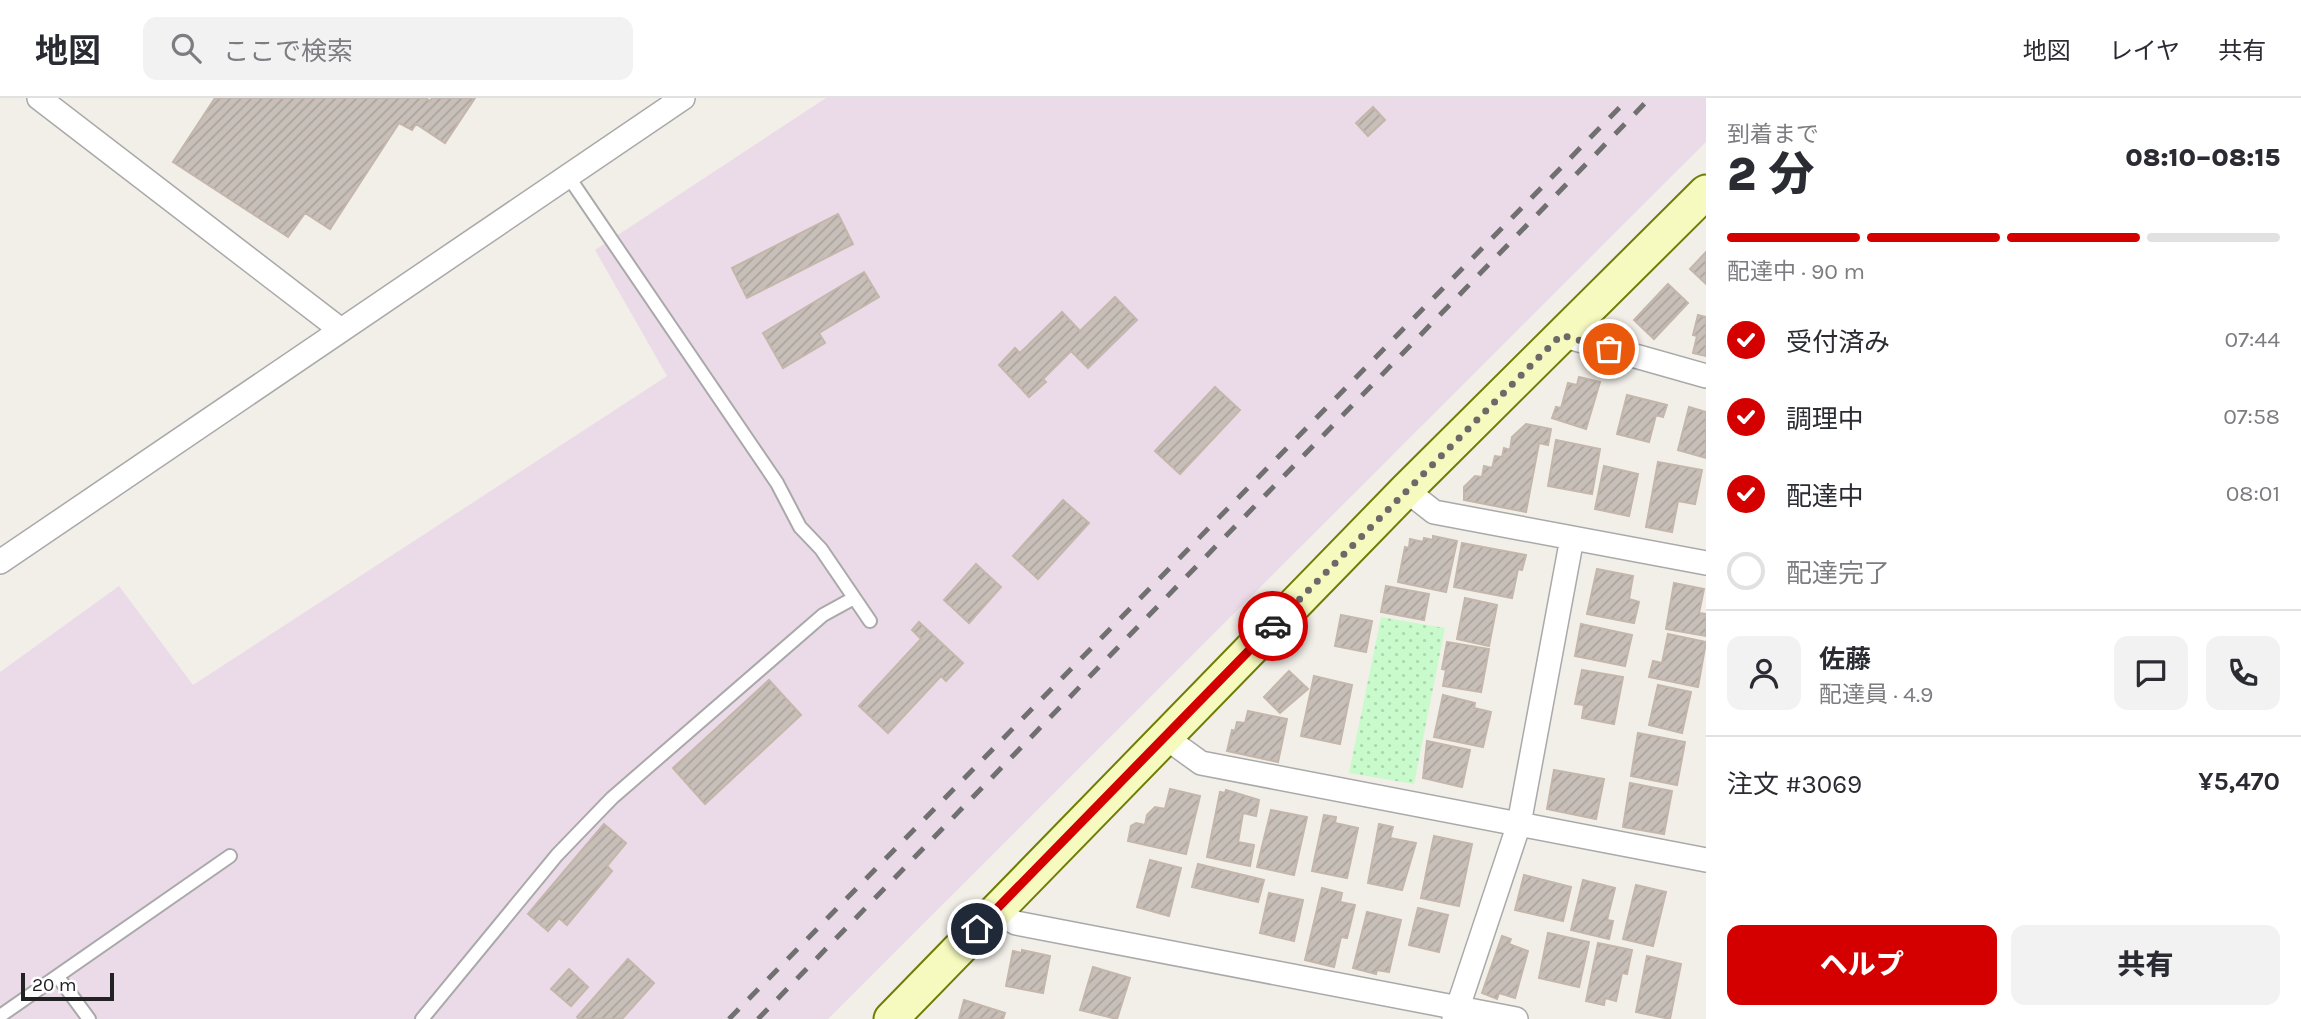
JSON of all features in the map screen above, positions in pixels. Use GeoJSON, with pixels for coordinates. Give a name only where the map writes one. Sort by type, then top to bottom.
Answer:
{"type":"FeatureCollection","features":[{"type":"Feature","properties":{"kind":"street"},"geometry":{"type":"LineString","coordinates":[[39,98],[341,330]]}},
{"type":"Feature","properties":{"kind":"street"},"geometry":{"type":"LineString","coordinates":[[0,562],[683,98]]}},
{"type":"Feature","properties":{"kind":"street"},"geometry":{"type":"LineString","coordinates":[[891,1019],[1406,490],[1706,192]]}},
{"type":"Feature","properties":{"kind":"street"},"geometry":{"type":"LineString","coordinates":[[1561,335],[1706,376]]}},
{"type":"Feature","properties":{"kind":"street"},"geometry":{"type":"LineString","coordinates":[[1406,490],[1434,512],[1706,563]]}},
{"type":"Feature","properties":{"kind":"street"},"geometry":{"type":"LineString","coordinates":[[1456,1013],[1519,824],[1573,538]]}},
{"type":"Feature","properties":{"kind":"street"},"geometry":{"type":"LineString","coordinates":[[1165,737],[1201,763],[1706,860]]}},
{"type":"Feature","properties":{"kind":"street"},"geometry":{"type":"LineString","coordinates":[[994,911],[1016,923],[1456,1013],[1516,1019]]}},
{"type":"Feature","properties":{"kind":"lane"},"geometry":{"type":"LineString","coordinates":[[568,176],[777,484],[800,527],[821,549],[870,621]]}},
{"type":"Feature","properties":{"kind":"lane"},"geometry":{"type":"LineString","coordinates":[[422,1019],[557,855],[612,798],[823,615],[854,598]]}},
{"type":"Feature","properties":{"kind":"lane"},"geometry":{"type":"LineString","coordinates":[[0,1016],[230,856]]}},
{"type":"Feature","properties":{"kind":"lane"},"geometry":{"type":"LineString","coordinates":[[58,977],[89,1019]]}},
{"type":"Feature","properties":{"kind":"shaded area"},"geometry":{"type":"Polygon","coordinates":[[[826,98],[1706,98],[1706,142],[828,1019],[0,1019],[0,672],[119,586],[193,685],[667,376],[595,250],[826,98]]]}},
{"type":"Feature","properties":{"kind":"green space"},"geometry":{"type":"Polygon","coordinates":[[[1381,617],[1445,628],[1414,784],[1349,773],[1381,617]]]}},
{"type":"Feature","properties":{"kind":"building"},"geometry":{"type":"Polygon","coordinates":[[[215,98],[426,98],[430,101],[432,98],[475,98],[445,143],[416,124],[412,130],[399,123],[330,229],[305,213],[288,237],[173,162],[215,98]]]}},
{"type":"Feature","properties":{"kind":"building"},"geometry":{"type":"Polygon","coordinates":[[[1373,107],[1385,120],[1368,136],[1356,123],[1373,107]]]}},
{"type":"Feature","properties":{"kind":"building"},"geometry":{"type":"Polygon","coordinates":[[[838,214],[853,244],[747,298],[732,268],[838,214]]]}},
{"type":"Feature","properties":{"kind":"building"},"geometry":{"type":"Polygon","coordinates":[[[1706,252],[1706,284],[1690,269],[1706,252]]]}},
{"type":"Feature","properties":{"kind":"building"},"geometry":{"type":"Polygon","coordinates":[[[864,272],[879,297],[819,333],[825,343],[783,368],[763,333],[864,272]]]}},
{"type":"Feature","properties":{"kind":"building"},"geometry":{"type":"Polygon","coordinates":[[[1668,284],[1688,303],[1654,339],[1634,320],[1668,284]]]}},
{"type":"Feature","properties":{"kind":"building"},"geometry":{"type":"Polygon","coordinates":[[[1115,297],[1137,320],[1088,368],[1071,351],[1043,379],[1046,382],[1029,397],[999,365],[1015,348],[1020,353],[1062,312],[1080,331],[1115,297]]]}},
{"type":"Feature","properties":{"kind":"building"},"geometry":{"type":"Polygon","coordinates":[[[1698,315],[1706,317],[1706,356],[1693,353],[1697,336],[1693,335],[1698,315]]]}},
{"type":"Feature","properties":{"kind":"building"},"geometry":{"type":"Polygon","coordinates":[[[1579,377],[1600,382],[1586,429],[1552,418],[1556,407],[1561,408],[1568,383],[1577,385],[1579,377]]]}},
{"type":"Feature","properties":{"kind":"building"},"geometry":{"type":"Polygon","coordinates":[[[1215,387],[1240,410],[1180,474],[1155,451],[1215,387]]]}},
{"type":"Feature","properties":{"kind":"building"},"geometry":{"type":"Polygon","coordinates":[[[1627,395],[1667,405],[1663,417],[1656,415],[1649,442],[1617,434],[1627,395]]]}},
{"type":"Feature","properties":{"kind":"building"},"geometry":{"type":"Polygon","coordinates":[[[1689,407],[1706,412],[1706,458],[1678,450],[1689,407]]]}},
{"type":"Feature","properties":{"kind":"building"},"geometry":{"type":"Polygon","coordinates":[[[1526,424],[1551,429],[1548,445],[1539,443],[1526,512],[1464,500],[1464,487],[1475,476],[1482,477],[1484,466],[1492,468],[1495,456],[1502,457],[1504,448],[1510,450],[1512,437],[1526,424]]]}},
{"type":"Feature","properties":{"kind":"building"},"geometry":{"type":"Polygon","coordinates":[[[1556,440],[1600,449],[1592,494],[1548,486],[1556,440]]]}},
{"type":"Feature","properties":{"kind":"building"},"geometry":{"type":"Polygon","coordinates":[[[1658,462],[1702,470],[1695,504],[1678,501],[1672,532],[1646,527],[1658,462]]]}},
{"type":"Feature","properties":{"kind":"building"},"geometry":{"type":"Polygon","coordinates":[[[1604,466],[1638,474],[1629,516],[1595,509],[1604,466]]]}},
{"type":"Feature","properties":{"kind":"building"},"geometry":{"type":"Polygon","coordinates":[[[1063,500],[1089,523],[1038,579],[1013,556],[1063,500]]]}},
{"type":"Feature","properties":{"kind":"building"},"geometry":{"type":"Polygon","coordinates":[[[1433,536],[1457,541],[1446,592],[1398,582],[1405,547],[1409,548],[1410,539],[1423,542],[1424,538],[1433,540],[1433,536]]]}},
{"type":"Feature","properties":{"kind":"building"},"geometry":{"type":"Polygon","coordinates":[[[1462,543],[1526,555],[1522,570],[1518,569],[1512,598],[1454,587],[1462,543]]]}},
{"type":"Feature","properties":{"kind":"building"},"geometry":{"type":"Polygon","coordinates":[[[976,564],[1001,587],[969,623],[944,600],[976,564]]]}},
{"type":"Feature","properties":{"kind":"building"},"geometry":{"type":"Polygon","coordinates":[[[1597,569],[1633,576],[1629,599],[1639,602],[1634,623],[1587,614],[1597,569]]]}},
{"type":"Feature","properties":{"kind":"building"},"geometry":{"type":"Polygon","coordinates":[[[1674,583],[1704,589],[1699,613],[1706,614],[1706,636],[1666,629],[1674,583]]]}},
{"type":"Feature","properties":{"kind":"building"},"geometry":{"type":"Polygon","coordinates":[[[1386,586],[1429,594],[1424,620],[1381,612],[1386,586]]]}},
{"type":"Feature","properties":{"kind":"building"},"geometry":{"type":"Polygon","coordinates":[[[1465,598],[1497,605],[1489,646],[1457,639],[1465,598]]]}},
{"type":"Feature","properties":{"kind":"building"},"geometry":{"type":"Polygon","coordinates":[[[1341,615],[1372,621],[1366,652],[1335,646],[1341,615]]]}},
{"type":"Feature","properties":{"kind":"building"},"geometry":{"type":"Polygon","coordinates":[[[919,622],[963,663],[946,681],[941,676],[888,733],[859,706],[921,639],[912,630],[919,622]]]}},
{"type":"Feature","properties":{"kind":"building"},"geometry":{"type":"Polygon","coordinates":[[[1581,624],[1632,635],[1625,666],[1575,656],[1581,624]]]}},
{"type":"Feature","properties":{"kind":"building"},"geometry":{"type":"Polygon","coordinates":[[[1668,634],[1706,642],[1698,687],[1649,677],[1653,661],[1662,663],[1668,634]]]}},
{"type":"Feature","properties":{"kind":"building"},"geometry":{"type":"Polygon","coordinates":[[[1447,642],[1489,649],[1481,692],[1443,686],[1446,670],[1442,669],[1447,642]]]}},
{"type":"Feature","properties":{"kind":"building"},"geometry":{"type":"Polygon","coordinates":[[[1582,670],[1623,677],[1614,724],[1582,718],[1584,705],[1575,704],[1582,670]]]}},
{"type":"Feature","properties":{"kind":"building"},"geometry":{"type":"Polygon","coordinates":[[[1289,671],[1308,689],[1280,713],[1264,697],[1289,671]]]}},
{"type":"Feature","properties":{"kind":"building"},"geometry":{"type":"Polygon","coordinates":[[[1314,676],[1352,685],[1340,744],[1301,736],[1314,676]]]}},
{"type":"Feature","properties":{"kind":"building"},"geometry":{"type":"Polygon","coordinates":[[[769,680],[801,715],[705,804],[673,768],[769,680]]]}},
{"type":"Feature","properties":{"kind":"building"},"geometry":{"type":"Polygon","coordinates":[[[1658,685],[1691,692],[1682,733],[1649,725],[1658,685]]]}},
{"type":"Feature","properties":{"kind":"building"},"geometry":{"type":"Polygon","coordinates":[[[1443,695],[1475,703],[1474,708],[1491,712],[1483,747],[1434,737],[1443,695]]]}},
{"type":"Feature","properties":{"kind":"building"},"geometry":{"type":"Polygon","coordinates":[[[1248,711],[1287,719],[1278,762],[1227,751],[1232,730],[1235,731],[1237,722],[1245,723],[1248,711]]]}},
{"type":"Feature","properties":{"kind":"building"},"geometry":{"type":"Polygon","coordinates":[[[1638,733],[1685,742],[1677,785],[1631,776],[1638,733]]]}},
{"type":"Feature","properties":{"kind":"building"},"geometry":{"type":"Polygon","coordinates":[[[1427,741],[1470,750],[1462,787],[1423,778],[1427,741]]]}},
{"type":"Feature","properties":{"kind":"building"},"geometry":{"type":"Polygon","coordinates":[[[1554,770],[1604,779],[1596,819],[1547,809],[1554,770]]]}},
{"type":"Feature","properties":{"kind":"building"},"geometry":{"type":"Polygon","coordinates":[[[1630,783],[1672,791],[1664,834],[1623,827],[1630,783]]]}},
{"type":"Feature","properties":{"kind":"building"},"geometry":{"type":"Polygon","coordinates":[[[1170,789],[1200,796],[1186,854],[1128,841],[1131,826],[1136,823],[1145,825],[1147,815],[1155,807],[1165,809],[1170,789]]]}},
{"type":"Feature","properties":{"kind":"building"},"geometry":{"type":"Polygon","coordinates":[[[1226,790],[1259,800],[1256,816],[1243,813],[1238,842],[1254,845],[1250,866],[1207,857],[1220,792],[1225,793],[1226,790]]]}},
{"type":"Feature","properties":{"kind":"building"},"geometry":{"type":"Polygon","coordinates":[[[1271,810],[1307,817],[1294,875],[1257,867],[1271,810]]]}},
{"type":"Feature","properties":{"kind":"building"},"geometry":{"type":"Polygon","coordinates":[[[1324,815],[1336,817],[1335,823],[1358,828],[1347,878],[1312,871],[1324,815]]]}},
{"type":"Feature","properties":{"kind":"building"},"geometry":{"type":"Polygon","coordinates":[[[604,824],[626,843],[607,866],[612,871],[567,925],[559,918],[548,931],[528,914],[604,824]]]}},
{"type":"Feature","properties":{"kind":"building"},"geometry":{"type":"Polygon","coordinates":[[[1379,824],[1393,827],[1390,838],[1416,843],[1402,890],[1368,883],[1379,824]]]}},
{"type":"Feature","properties":{"kind":"building"},"geometry":{"type":"Polygon","coordinates":[[[1434,836],[1472,844],[1459,906],[1421,898],[1434,836]]]}},
{"type":"Feature","properties":{"kind":"building"},"geometry":{"type":"Polygon","coordinates":[[[1150,860],[1181,868],[1169,916],[1137,907],[1150,860]]]}},
{"type":"Feature","properties":{"kind":"building"},"geometry":{"type":"Polygon","coordinates":[[[1198,864],[1264,880],[1258,902],[1192,887],[1198,864]]]}},
{"type":"Feature","properties":{"kind":"building"},"geometry":{"type":"Polygon","coordinates":[[[1524,875],[1571,887],[1563,921],[1515,910],[1524,875]]]}},
{"type":"Feature","properties":{"kind":"building"},"geometry":{"type":"Polygon","coordinates":[[[1583,880],[1615,888],[1607,920],[1613,921],[1609,939],[1571,930],[1583,880]]]}},
{"type":"Feature","properties":{"kind":"building"},"geometry":{"type":"Polygon","coordinates":[[[1636,885],[1666,892],[1653,946],[1623,939],[1636,885]]]}},
{"type":"Feature","properties":{"kind":"building"},"geometry":{"type":"Polygon","coordinates":[[[1322,888],[1342,893],[1340,902],[1355,905],[1347,938],[1341,937],[1334,967],[1305,960],[1322,888]]]}},
{"type":"Feature","properties":{"kind":"building"},"geometry":{"type":"Polygon","coordinates":[[[1269,893],[1303,900],[1294,941],[1260,933],[1269,893]]]}},
{"type":"Feature","properties":{"kind":"building"},"geometry":{"type":"Polygon","coordinates":[[[1418,908],[1448,915],[1439,952],[1409,945],[1418,908]]]}},
{"type":"Feature","properties":{"kind":"building"},"geometry":{"type":"Polygon","coordinates":[[[1367,912],[1401,920],[1389,972],[1377,970],[1376,974],[1353,968],[1367,912]]]}},
{"type":"Feature","properties":{"kind":"building"},"geometry":{"type":"Polygon","coordinates":[[[1548,933],[1589,942],[1579,987],[1539,978],[1548,933]]]}},
{"type":"Feature","properties":{"kind":"building"},"geometry":{"type":"Polygon","coordinates":[[[1502,936],[1511,939],[1509,944],[1528,951],[1515,998],[1499,993],[1497,999],[1482,993],[1502,936]]]}},
{"type":"Feature","properties":{"kind":"building"},"geometry":{"type":"Polygon","coordinates":[[[1598,943],[1632,950],[1627,974],[1622,973],[1616,1001],[1605,998],[1604,1005],[1586,1001],[1598,943]]]}},
{"type":"Feature","properties":{"kind":"building"},"geometry":{"type":"Polygon","coordinates":[[[1022,950],[1050,956],[1043,993],[1006,986],[1013,951],[1022,953],[1022,950]]]}},
{"type":"Feature","properties":{"kind":"building"},"geometry":{"type":"Polygon","coordinates":[[[1647,956],[1681,964],[1670,1019],[1636,1012],[1647,956]]]}},
{"type":"Feature","properties":{"kind":"building"},"geometry":{"type":"Polygon","coordinates":[[[628,959],[654,983],[622,1019],[579,1019],[577,1017],[628,959]]]}},
{"type":"Feature","properties":{"kind":"building"},"geometry":{"type":"Polygon","coordinates":[[[1093,967],[1130,978],[1117,1019],[1080,1010],[1093,967]]]}},
{"type":"Feature","properties":{"kind":"building"},"geometry":{"type":"Polygon","coordinates":[[[569,969],[588,987],[571,1006],[551,989],[569,969]]]}},
{"type":"Feature","properties":{"kind":"building"},"geometry":{"type":"Polygon","coordinates":[[[964,1000],[1005,1013],[1003,1019],[959,1019],[964,1000]]]}},
{"type":"Feature","properties":{"kind":"railway"},"geometry":{"type":"LineString","coordinates":[[729,1019],[1629,98]]}},
{"type":"Feature","properties":{"kind":"railway"},"geometry":{"type":"LineString","coordinates":[[758,1019],[1650,98]]}},
{"type":"Feature","properties":{"kind":"way so far"},"geometry":{"type":"LineString","coordinates":[[1273,626],[1561,335],[1609,349]]}},
{"type":"Feature","properties":{"kind":"route"},"geometry":{"type":"LineString","coordinates":[[977,929],[1273,626]]}}]}
